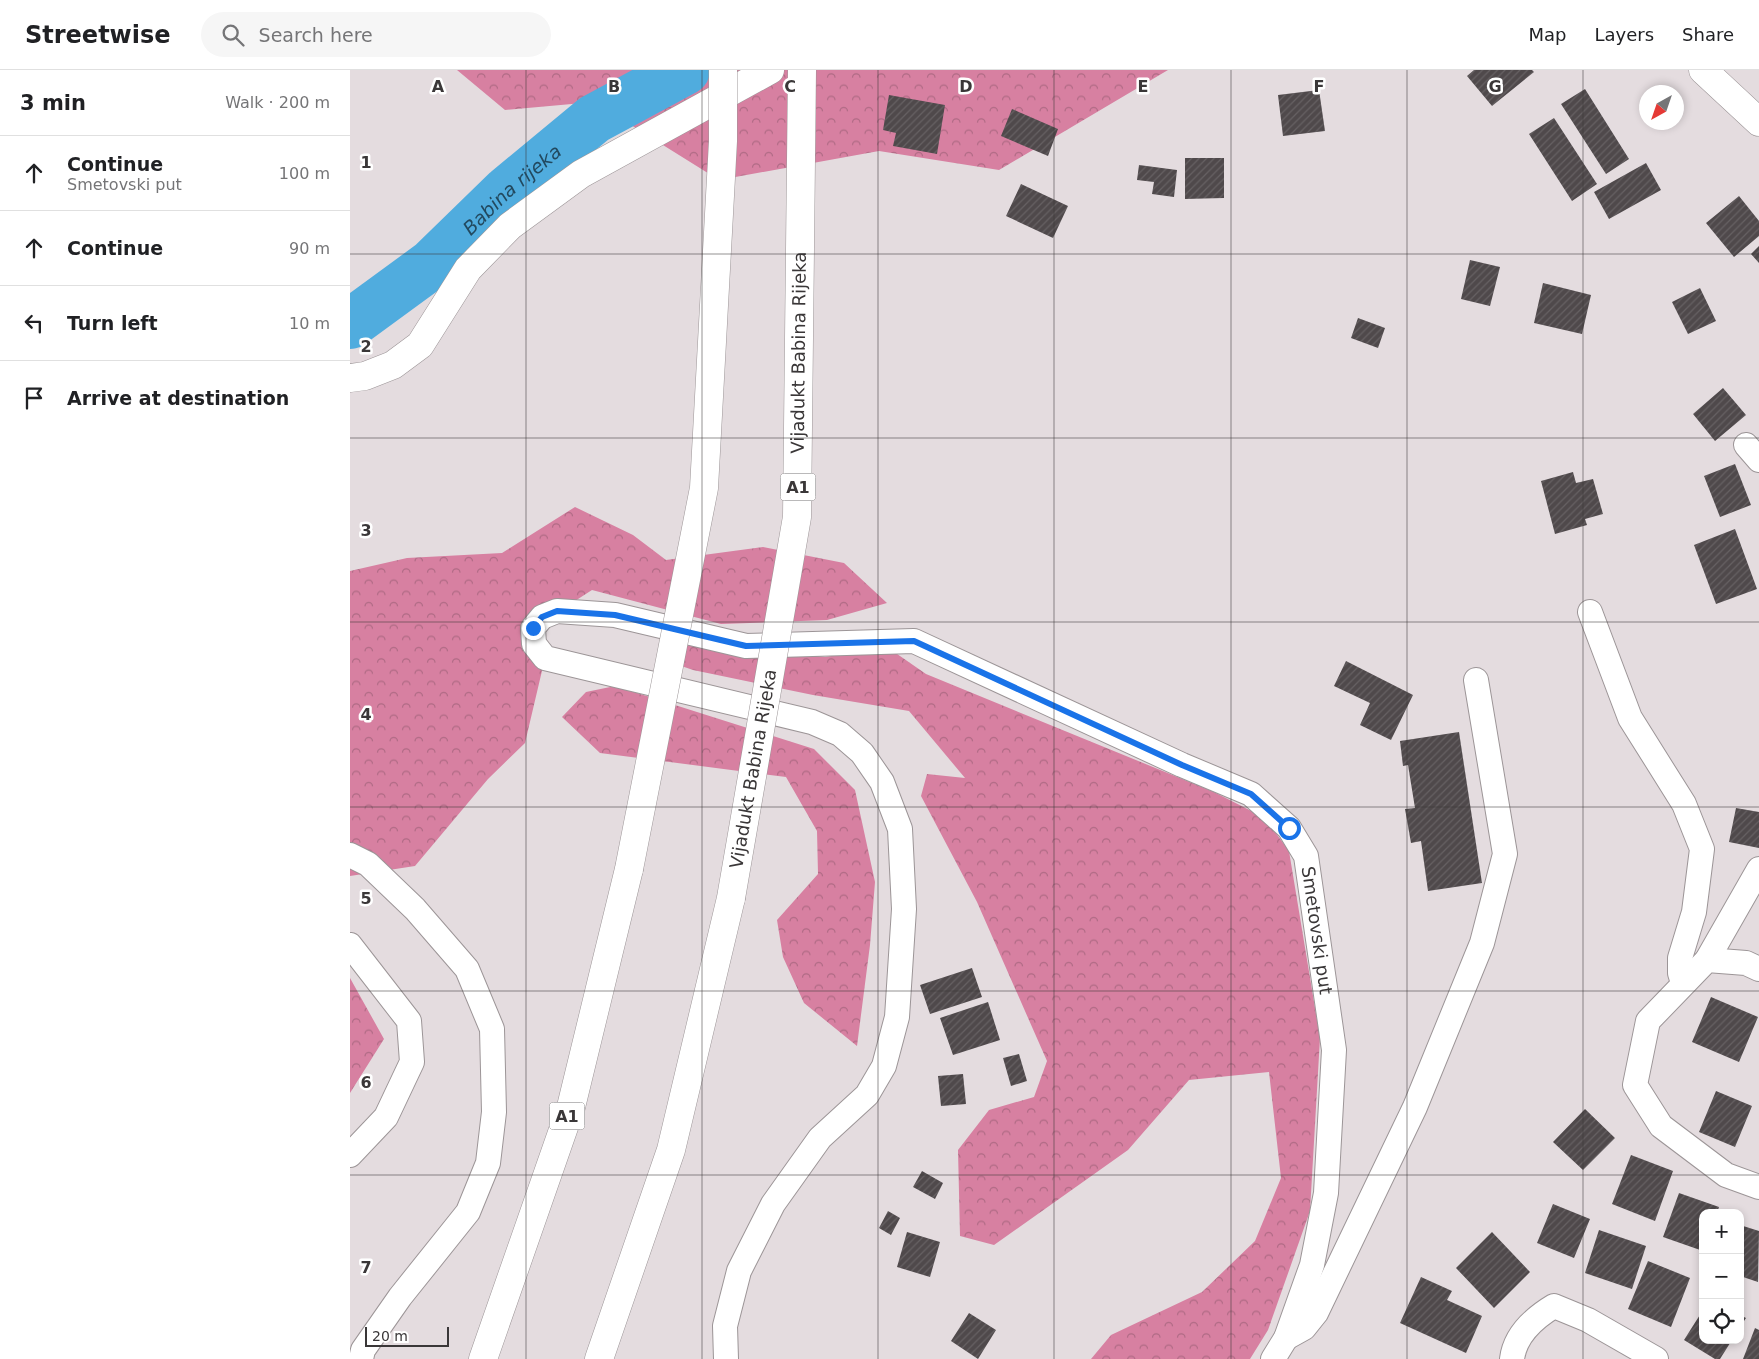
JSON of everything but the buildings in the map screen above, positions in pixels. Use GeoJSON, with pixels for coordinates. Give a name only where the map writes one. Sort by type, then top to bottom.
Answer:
{"type":"FeatureCollection","features":[{"type":"Feature","properties":{"kind":"main road","name":"A1"},"geometry":{"type":"LineString","coordinates":[[484,1358],[570,1107],[629,869],[704,488],[723,141],[723,70]]}},
{"type":"Feature","properties":{"kind":"main road"},"geometry":{"type":"LineString","coordinates":[[350,378],[365,376],[393,365],[420,345],[468,269],[510,226],[581,174],[770,70]]}},
{"type":"Feature","properties":{"kind":"main road","name":"Vijadukt Babina Rijeka"},"geometry":{"type":"LineString","coordinates":[[599,1359],[671,1150],[731,898],[797,517],[802,70]]}},
{"type":"Feature","properties":{"kind":"main road"},"geometry":{"type":"LineString","coordinates":[[1708,73],[1759,122]]}},
{"type":"Feature","properties":{"kind":"street","name":"Smetovski put"},"geometry":{"type":"LineString","coordinates":[[726,1359],[725,1326],[739,1271],[773,1204],[820,1138],[867,1095],[884,1066],[897,1017],[904,909],[900,829],[882,782],[862,753],[840,734],[812,722],[545,658],[534,644],[533,628],[542,617],[557,611],[615,615],[746,646],[914,641],[1173,761],[1251,794],[1289,828],[1306,856],[1334,1050],[1326,1193],[1312,1265],[1286,1338],[1274,1359]]}},
{"type":"Feature","properties":{"kind":"street"},"geometry":{"type":"LineString","coordinates":[[1590,612],[1630,718],[1684,804],[1702,849],[1694,912],[1680,958],[1680,973],[1684,982]]}},
{"type":"Feature","properties":{"kind":"street"},"geometry":{"type":"LineString","coordinates":[[1286,1338],[1304,1328],[1316,1313],[1415,1107],[1482,943],[1505,854],[1476,680]]}},
{"type":"Feature","properties":{"kind":"street"},"geometry":{"type":"LineString","coordinates":[[350,855],[368,864],[415,910],[467,969],[492,1028],[494,1112],[488,1163],[468,1212],[400,1296],[363,1350],[360,1359]]}},
{"type":"Feature","properties":{"kind":"street"},"geometry":{"type":"LineString","coordinates":[[1759,869],[1707,960],[1648,1021],[1635,1085],[1661,1126],[1726,1175],[1759,1187]]}},
{"type":"Feature","properties":{"kind":"street"},"geometry":{"type":"LineString","coordinates":[[350,945],[409,1021],[412,1062],[386,1117],[350,1155]]}},
{"type":"Feature","properties":{"kind":"street"},"geometry":{"type":"LineString","coordinates":[[1707,960],[1746,963],[1759,969]]}},
{"type":"Feature","properties":{"kind":"street"},"geometry":{"type":"LineString","coordinates":[[1512,1359],[1517,1342],[1526,1329],[1538,1316],[1554,1306],[1588,1320],[1656,1359]]}},
{"type":"Feature","properties":{"kind":"green space"},"geometry":{"type":"Polygon","coordinates":[[[457,70],[1168,70],[999,170],[879,151],[719,180],[594,102],[505,110],[457,70]]]}},
{"type":"Feature","properties":{"kind":"green space"},"geometry":{"type":"Polygon","coordinates":[[[575,507],[633,535],[666,560],[763,547],[844,563],[887,603],[827,620],[721,624],[592,590],[533,628],[545,658],[525,743],[488,779],[415,866],[350,876],[350,571],[407,558],[502,553],[575,507]]]}},
{"type":"Feature","properties":{"kind":"green space"},"geometry":{"type":"Polygon","coordinates":[[[665,637],[705,644],[825,657],[887,647],[926,674],[1214,792],[1265,818],[1289,851],[1320,1038],[1310,1211],[1268,1330],[1250,1359],[1091,1359],[1111,1335],[1202,1292],[1255,1241],[1281,1178],[1269,1072],[1189,1080],[1128,1150],[994,1245],[960,1236],[958,1150],[989,1110],[1034,1097],[1047,1061],[977,902],[921,796],[927,774],[965,778],[909,711],[813,695],[693,670],[664,660],[665,637]]]}},
{"type":"Feature","properties":{"kind":"green space"},"geometry":{"type":"Polygon","coordinates":[[[615,686],[814,749],[855,790],[875,882],[870,945],[857,1046],[804,1003],[783,957],[777,920],[818,874],[817,831],[786,777],[600,753],[562,717],[586,692],[615,686]]]}},
{"type":"Feature","properties":{"kind":"green space"},"geometry":{"type":"Polygon","coordinates":[[[350,978],[384,1039],[350,1093],[350,978]]]}},
{"type":"Feature","properties":{"kind":"waterway","name":"Babina rijeka"},"geometry":{"type":"LineString","coordinates":[[350,324],[432,264],[507,191],[594,119],[685,70]]}},
{"type":"Feature","properties":{"kind":"route"},"geometry":{"type":"LineString","coordinates":[[533,628],[542,617],[557,611],[615,615],[746,646],[914,641],[1182,765],[1251,794],[1289,828]]}}]}
